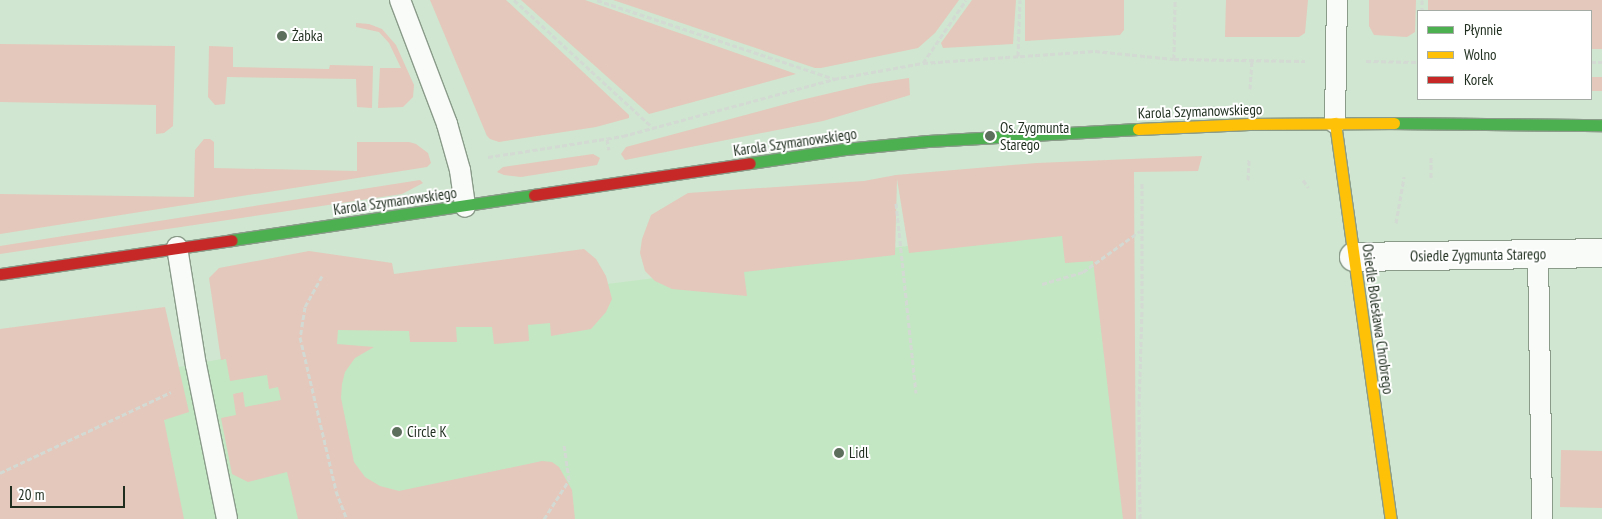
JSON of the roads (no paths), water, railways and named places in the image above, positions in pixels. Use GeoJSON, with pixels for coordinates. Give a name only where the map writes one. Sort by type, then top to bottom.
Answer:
{"type":"FeatureCollection","features":[{"type":"Feature","properties":{"kind":"street","name":"Karola Szymanowskiego"},"geometry":{"type":"LineString","coordinates":[[0,274],[882,145],[1110,129],[1335,122],[1602,125]]}},
{"type":"Feature","properties":{"kind":"street","name":"Osiedle Bolesława Chrobrego"},"geometry":{"type":"LineString","coordinates":[[1335,122],[1391,519]]}},
{"type":"Feature","properties":{"kind":"street","name":"Osiedle Zygmunta Starego"},"geometry":{"type":"LineString","coordinates":[[1354,257],[1602,253]]}},
{"type":"Feature","properties":{"kind":"lane"},"geometry":{"type":"LineString","coordinates":[[400,0],[447,124],[460,170],[465,207]]}},
{"type":"Feature","properties":{"kind":"lane"},"geometry":{"type":"LineString","coordinates":[[1335,122],[1337,0]]}},
{"type":"Feature","properties":{"kind":"lane"},"geometry":{"type":"LineString","coordinates":[[177,247],[199,379],[227,519]]}},
{"type":"Feature","properties":{"kind":"lane"},"geometry":{"type":"LineString","coordinates":[[1538,254],[1542,519]]}},
{"type":"Feature","properties":{"kind":"place","name":"Żabka"},"geometry":{"type":"Point","coordinates":[282,36]}},
{"type":"Feature","properties":{"kind":"place","name":"Os. Zygmunta Starego"},"geometry":{"type":"Point","coordinates":[990,136]}},
{"type":"Feature","properties":{"kind":"place","name":"Circle K"},"geometry":{"type":"Point","coordinates":[397,432]}},
{"type":"Feature","properties":{"kind":"place","name":"Lidl"},"geometry":{"type":"Point","coordinates":[839,453]}}]}
